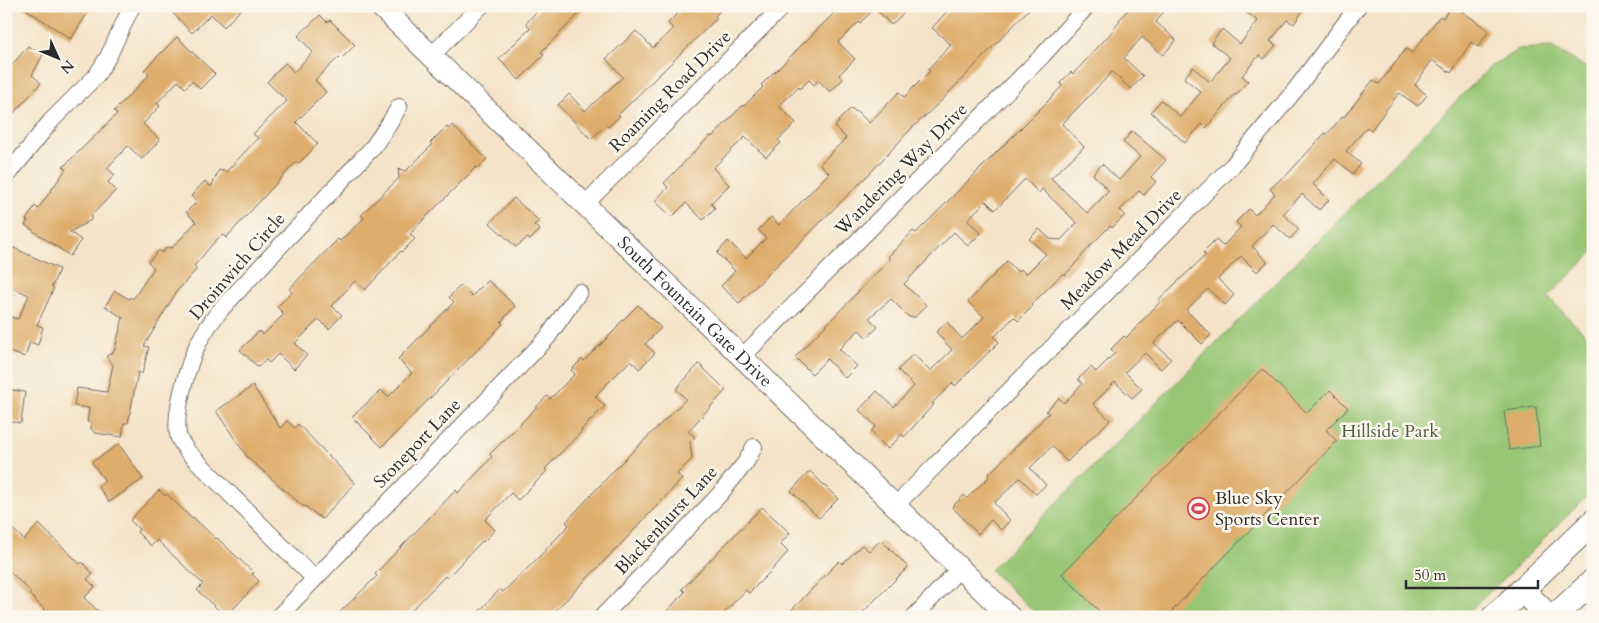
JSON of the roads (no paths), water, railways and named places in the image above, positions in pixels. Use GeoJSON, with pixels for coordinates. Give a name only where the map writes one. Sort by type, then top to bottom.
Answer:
{"type":"FeatureCollection","features":[{"type":"Feature","properties":{"kind":"main road"},"geometry":{"type":"LineString","coordinates":[[1494,617],[1593,522]]}},
{"type":"Feature","properties":{"kind":"main road"},"geometry":{"type":"LineString","coordinates":[[1554,617],[1593,581]]}},
{"type":"Feature","properties":{"kind":"main road"},"geometry":{"type":"LineString","coordinates":[[1522,590],[1549,617]]}},
{"type":"Feature","properties":{"kind":"street"},"geometry":{"type":"LineString","coordinates":[[6,177],[51,121],[96,76],[108,57],[132,6]]}},
{"type":"Feature","properties":{"kind":"street","name":"South Fountain Gate Drive"},"geometry":{"type":"LineString","coordinates":[[380,6],[1010,617]]}},
{"type":"Feature","properties":{"kind":"street"},"geometry":{"type":"LineString","coordinates":[[431,56],[481,6]]}},
{"type":"Feature","properties":{"kind":"street","name":"Roaming Road Drive"},"geometry":{"type":"LineString","coordinates":[[585,204],[783,6]]}},
{"type":"Feature","properties":{"kind":"street","name":"Wandering Way Drive"},"geometry":{"type":"LineString","coordinates":[[741,358],[1043,55],[1087,6]]}},
{"type":"Feature","properties":{"kind":"street","name":"Meadow Mead Drive"},"geometry":{"type":"LineString","coordinates":[[895,506],[1232,166],[1296,89],[1358,6]]}},
{"type":"Feature","properties":{"kind":"street","name":"Droinwich Circle"},"geometry":{"type":"LineString","coordinates":[[314,578],[187,452],[179,439],[178,412],[193,356],[212,321],[373,147],[390,124],[399,107]]}},
{"type":"Feature","properties":{"kind":"street","name":"Stoneport Lane"},"geometry":{"type":"LineString","coordinates":[[278,617],[547,338],[579,292]]}},
{"type":"Feature","properties":{"kind":"street","name":"Blackenhurst Lane"},"geometry":{"type":"LineString","coordinates":[[602,617],[720,494],[746,462],[754,447]]}},
{"type":"Feature","properties":{"kind":"street"},"geometry":{"type":"LineString","coordinates":[[914,617],[960,568]]}},
{"type":"Feature","properties":{"kind":"place","name":"Blue Sky Sports Center"},"geometry":{"type":"Point","coordinates":[1199,508]}},
{"type":"Feature","properties":{"kind":"park label","name":"Hillside Park"},"geometry":{"type":"Point","coordinates":[1390,431]}}]}
